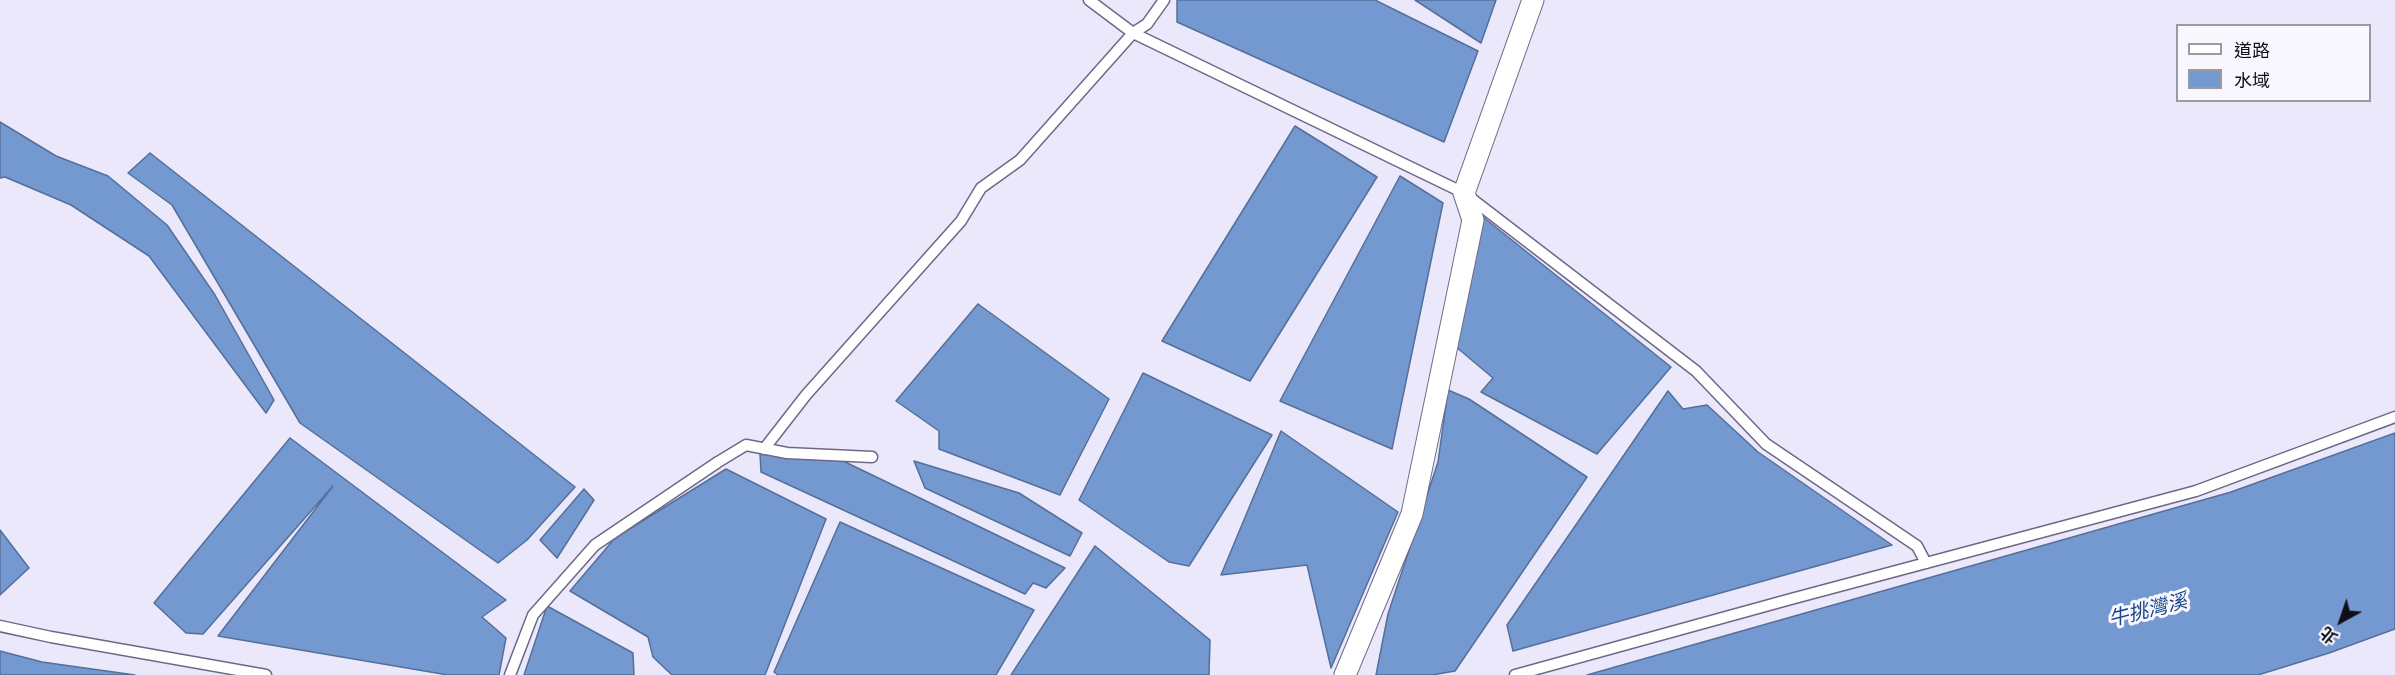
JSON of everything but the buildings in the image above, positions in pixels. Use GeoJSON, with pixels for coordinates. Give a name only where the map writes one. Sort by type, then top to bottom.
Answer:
{"type":"FeatureCollection","features":[{"type":"Feature","properties":{"kind":"street"},"geometry":{"type":"LineString","coordinates":[[1345,675],[1412,514],[1473,220],[1464,193],[1533,0]]}},
{"type":"Feature","properties":{"kind":"lane"},"geometry":{"type":"LineString","coordinates":[[1089,0],[1133,33],[1464,193],[1696,371],[1767,444],[1917,546],[1926,563]]}},
{"type":"Feature","properties":{"kind":"lane"},"geometry":{"type":"LineString","coordinates":[[764,449],[806,395],[961,221],[981,188],[1020,160],[1133,33],[1147,24],[1164,0]]}},
{"type":"Feature","properties":{"kind":"lane"},"geometry":{"type":"LineString","coordinates":[[1515,675],[2196,491],[2395,417]]}},
{"type":"Feature","properties":{"kind":"lane"},"geometry":{"type":"LineString","coordinates":[[510,675],[533,615],[595,545],[746,445],[787,453],[872,457]]}},
{"type":"Feature","properties":{"kind":"lane"},"geometry":{"type":"LineString","coordinates":[[0,626],[266,675]]}},
{"type":"Feature","properties":{"kind":"water"},"geometry":{"type":"Polygon","coordinates":[[[1177,0],[1375,0],[1478,51],[1444,142],[1177,22],[1177,0]]]}},
{"type":"Feature","properties":{"kind":"water"},"geometry":{"type":"Polygon","coordinates":[[[1415,0],[1496,0],[1481,43],[1415,0]]]}},
{"type":"Feature","properties":{"kind":"water"},"geometry":{"type":"Polygon","coordinates":[[[0,122],[56,156],[108,176],[167,225],[215,295],[274,400],[266,413],[149,256],[71,205],[5,177],[0,178],[0,122]]]}},
{"type":"Feature","properties":{"kind":"water"},"geometry":{"type":"Polygon","coordinates":[[[1295,126],[1377,177],[1250,381],[1162,341],[1295,126]]]}},
{"type":"Feature","properties":{"kind":"water"},"geometry":{"type":"Polygon","coordinates":[[[150,153],[575,487],[527,540],[498,563],[300,423],[172,205],[128,173],[150,153]]]}},
{"type":"Feature","properties":{"kind":"water"},"geometry":{"type":"Polygon","coordinates":[[[1400,176],[1443,203],[1392,449],[1280,401],[1400,176]]]}},
{"type":"Feature","properties":{"kind":"water"},"geometry":{"type":"Polygon","coordinates":[[[1483,217],[1671,367],[1597,454],[1481,392],[1493,378],[1455,346],[1483,217]]]}},
{"type":"Feature","properties":{"kind":"water"},"geometry":{"type":"Polygon","coordinates":[[[978,304],[1109,399],[1060,495],[939,449],[939,431],[896,401],[978,304]]]}},
{"type":"Feature","properties":{"kind":"water"},"geometry":{"type":"Polygon","coordinates":[[[1143,373],[1272,435],[1189,566],[1169,562],[1079,500],[1143,373]]]}},
{"type":"Feature","properties":{"kind":"water"},"geometry":{"type":"Polygon","coordinates":[[[1448,390],[1469,399],[1587,477],[1455,671],[1432,675],[1376,675],[1388,614],[1438,462],[1448,390]]]}},
{"type":"Feature","properties":{"kind":"water"},"geometry":{"type":"Polygon","coordinates":[[[1668,391],[1683,409],[1707,405],[1758,452],[1892,545],[1513,651],[1507,625],[1668,391]]]}},
{"type":"Feature","properties":{"kind":"water"},"geometry":{"type":"Polygon","coordinates":[[[1281,431],[1398,512],[1331,668],[1307,565],[1221,575],[1281,431]]]}},
{"type":"Feature","properties":{"kind":"water","name":"牛挑灣溪"},"geometry":{"type":"Polygon","coordinates":[[[2395,433],[2395,629],[2258,675],[1587,675],[2231,492],[2395,433]]]}},
{"type":"Feature","properties":{"kind":"water"},"geometry":{"type":"Polygon","coordinates":[[[290,438],[506,600],[482,617],[506,638],[499,675],[448,675],[218,636],[333,486],[203,634],[186,633],[154,603],[290,438]]]}},
{"type":"Feature","properties":{"kind":"water"},"geometry":{"type":"Polygon","coordinates":[[[760,454],[841,460],[1065,568],[1046,588],[1033,583],[1025,594],[761,472],[760,454]]]}},
{"type":"Feature","properties":{"kind":"water"},"geometry":{"type":"Polygon","coordinates":[[[914,461],[1019,493],[1082,533],[1070,556],[925,488],[914,461]]]}},
{"type":"Feature","properties":{"kind":"water"},"geometry":{"type":"Polygon","coordinates":[[[726,469],[826,519],[765,675],[672,675],[653,657],[648,637],[570,591],[615,538],[726,469]]]}},
{"type":"Feature","properties":{"kind":"water"},"geometry":{"type":"Polygon","coordinates":[[[584,489],[594,500],[557,558],[540,540],[584,489]]]}},
{"type":"Feature","properties":{"kind":"water"},"geometry":{"type":"Polygon","coordinates":[[[840,522],[1034,610],[996,675],[778,675],[774,672],[840,522]]]}},
{"type":"Feature","properties":{"kind":"water"},"geometry":{"type":"Polygon","coordinates":[[[0,530],[29,568],[0,595],[0,530]]]}},
{"type":"Feature","properties":{"kind":"water"},"geometry":{"type":"Polygon","coordinates":[[[1095,546],[1210,640],[1209,675],[1011,675],[1095,546]]]}},
{"type":"Feature","properties":{"kind":"water"},"geometry":{"type":"Polygon","coordinates":[[[547,606],[633,653],[634,675],[524,675],[547,606]]]}},
{"type":"Feature","properties":{"kind":"water"},"geometry":{"type":"Polygon","coordinates":[[[0,651],[42,662],[135,675],[0,675],[0,651]]]}}]}
